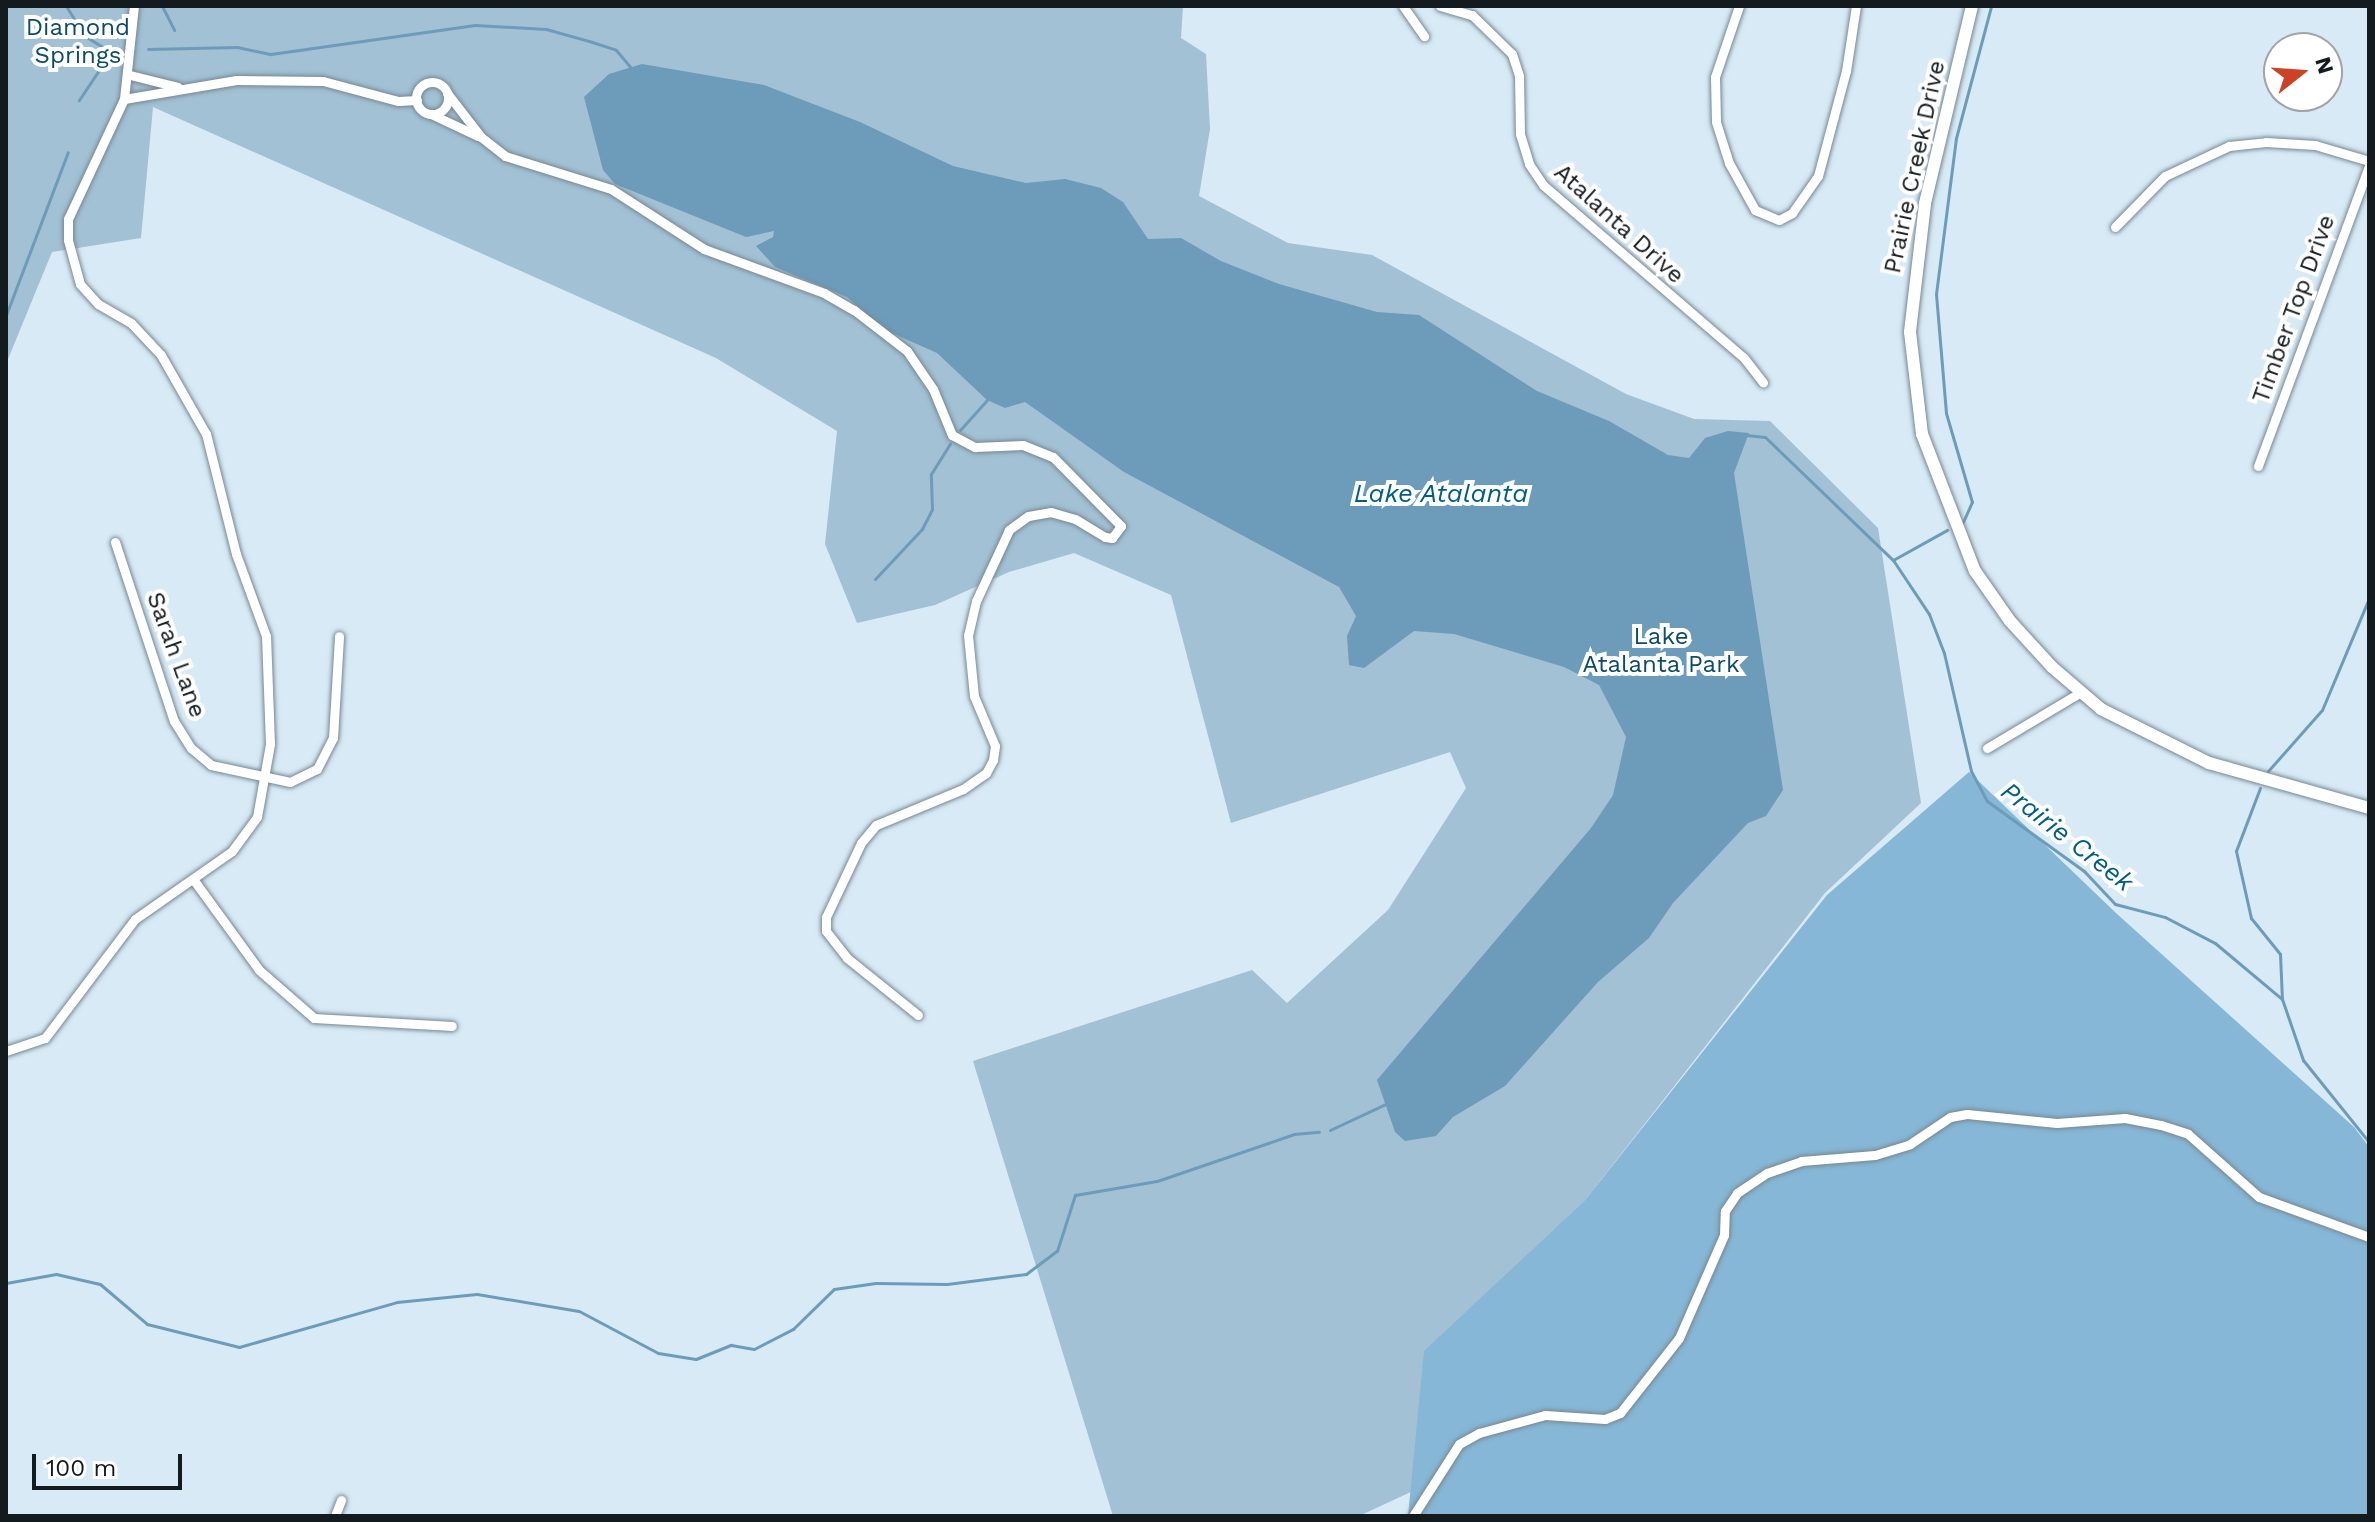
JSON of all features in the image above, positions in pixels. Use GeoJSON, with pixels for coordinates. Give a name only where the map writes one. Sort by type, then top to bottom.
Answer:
{"type":"FeatureCollection","features":[{"type":"Feature","properties":{"kind":"main road","name":"Prairie Creek Drive"},"geometry":{"type":"LineString","coordinates":[[1972,6],[1914,267],[1912,377],[1926,447],[1975,571],[2010,621],[2081,692],[2156,740],[2209,763],[2369,808]]}},
{"type":"Feature","properties":{"kind":"street"},"geometry":{"type":"LineString","coordinates":[[6,1051],[45,1038],[135,919],[232,851],[257,817],[270,744],[266,636],[236,554],[206,434],[161,355],[131,323],[98,304],[80,284],[68,240],[68,219],[124,99],[130,75],[134,6]]}},
{"type":"Feature","properties":{"kind":"street"},"geometry":{"type":"LineString","coordinates":[[1403,6],[1424,36]]}},
{"type":"Feature","properties":{"kind":"street","name":"Atalanta Drive"},"geometry":{"type":"LineString","coordinates":[[1440,6],[1472,15],[1512,54],[1519,76],[1520,134],[1529,164],[1543,185],[1744,358],[1763,382]]}},
{"type":"Feature","properties":{"kind":"street"},"geometry":{"type":"LineString","coordinates":[[1739,6],[1715,77],[1716,122],[1729,163],[1755,210],[1779,220],[1792,213],[1818,176],[1846,71],[1856,6]]}},
{"type":"Feature","properties":{"kind":"street"},"geometry":{"type":"LineString","coordinates":[[130,75],[181,87]]}},
{"type":"Feature","properties":{"kind":"street"},"geometry":{"type":"LineString","coordinates":[[124,99],[236,80],[323,81],[398,101],[417,100],[431,114],[481,137],[505,156],[611,189],[704,249],[824,293],[854,310],[907,351],[933,389],[952,435],[975,447],[1023,445],[1053,457],[1121,526],[1112,538],[1105,537],[1075,519],[1051,512],[1028,516],[1009,530],[976,601],[968,635],[974,696],[995,746],[993,760],[986,773],[963,789],[876,825],[861,843],[826,917],[826,931],[847,958],[918,1015]]}},
{"type":"Feature","properties":{"kind":"street"},"geometry":{"type":"LineString","coordinates":[[417,100],[426,83],[441,85],[481,137]]}},
{"type":"Feature","properties":{"kind":"street"},"geometry":{"type":"LineString","coordinates":[[431,114],[445,108],[447,93]]}},
{"type":"Feature","properties":{"kind":"street"},"geometry":{"type":"LineString","coordinates":[[2115,227],[2165,176],[2229,146],[2266,142],[2315,145],[2369,163]]}},
{"type":"Feature","properties":{"kind":"street","name":"Timber Top Drive"},"geometry":{"type":"LineString","coordinates":[[2258,466],[2369,163]]}},
{"type":"Feature","properties":{"kind":"street","name":"Sarah Lane"},"geometry":{"type":"LineString","coordinates":[[115,542],[174,721],[186,739],[211,765],[290,782],[304,778],[317,769],[333,738],[339,636]]}},
{"type":"Feature","properties":{"kind":"street"},"geometry":{"type":"LineString","coordinates":[[1987,748],[2081,692]]}},
{"type":"Feature","properties":{"kind":"street"},"geometry":{"type":"LineString","coordinates":[[193,879],[259,970],[314,1018],[452,1026]]}},
{"type":"Feature","properties":{"kind":"street"},"geometry":{"type":"LineString","coordinates":[[1413,1516],[1459,1444],[1479,1433],[1545,1415],[1605,1419],[1620,1413],[1679,1338],[1724,1235],[1725,1211],[1737,1193],[1767,1173],[1801,1161],[1875,1155],[1910,1144],[1950,1117],[1967,1114],[2057,1123],[2125,1118],[2161,1125],[2188,1134],[2259,1197],[2369,1237]]}},
{"type":"Feature","properties":{"kind":"street"},"geometry":{"type":"LineString","coordinates":[[335,1516],[341,1500]]}},
{"type":"Feature","properties":{"kind":"green space","name":"Lake Atalanta Park"},"geometry":{"type":"Polygon","coordinates":[[[6,6],[1183,6],[1181,38],[1206,54],[1210,129],[1199,196],[1288,243],[1372,255],[1626,394],[1694,419],[1770,421],[1878,528],[1921,803],[1825,893],[1586,1199],[1425,1351],[1413,1491],[1359,1516],[1113,1516],[973,1061],[1252,970],[1287,1003],[1388,910],[1466,788],[1450,752],[1231,823],[1171,595],[1074,553],[1009,572],[935,605],[857,623],[825,544],[837,431],[716,358],[153,107],[141,238],[52,252],[6,364],[6,6]]]}},
{"type":"Feature","properties":{"kind":"shaded area"},"geometry":{"type":"Polygon","coordinates":[[[1969,772],[2117,914],[2354,1127],[2369,1147],[2369,1516],[1408,1516],[1424,1351],[1586,1199],[1827,895],[1969,772]]]}},
{"type":"Feature","properties":{"kind":"water","name":"Lake Atalanta"},"geometry":{"type":"Polygon","coordinates":[[[642,64],[764,85],[860,122],[953,166],[1026,183],[1065,179],[1101,188],[1123,202],[1148,239],[1181,238],[1221,261],[1279,284],[1377,312],[1419,315],[1537,391],[1609,421],[1668,455],[1689,458],[1705,438],[1728,431],[1749,433],[1734,473],[1783,790],[1766,816],[1748,823],[1673,903],[1649,938],[1598,982],[1505,1086],[1453,1117],[1436,1136],[1405,1141],[1395,1132],[1377,1080],[1591,828],[1613,795],[1626,737],[1599,685],[1564,667],[1454,634],[1414,631],[1364,668],[1349,665],[1347,636],[1356,616],[1339,587],[1124,472],[1025,402],[1005,408],[987,400],[937,353],[883,329],[847,297],[775,267],[756,246],[773,237],[774,231],[746,237],[615,184],[603,170],[584,97],[609,74],[642,64]]]}},
{"type":"Feature","properties":{"kind":"waterway"},"geometry":{"type":"LineString","coordinates":[[66,6],[85,36],[111,52],[79,100]]}},
{"type":"Feature","properties":{"kind":"waterway"},"geometry":{"type":"LineString","coordinates":[[162,6],[174,30]]}},
{"type":"Feature","properties":{"kind":"waterway"},"geometry":{"type":"LineString","coordinates":[[1963,522],[1972,502],[1946,413],[1936,294],[1956,138],[1991,6]]}},
{"type":"Feature","properties":{"kind":"waterway"},"geometry":{"type":"LineString","coordinates":[[148,49],[237,47],[271,54],[475,25],[546,29],[589,41],[616,50],[632,69]]}},
{"type":"Feature","properties":{"kind":"waterway"},"geometry":{"type":"LineString","coordinates":[[6,315],[68,152]]}},
{"type":"Feature","properties":{"kind":"waterway"},"geometry":{"type":"LineString","coordinates":[[960,430],[987,400]]}},
{"type":"Feature","properties":{"kind":"waterway","name":"Prairie Creek"},"geometry":{"type":"LineString","coordinates":[[1746,435],[1765,437],[1893,560],[1929,614],[1944,653],[1971,771],[1987,801],[2084,871],[2115,904],[2165,917],[2215,943],[2282,999],[2303,1060],[2369,1142]]}},
{"type":"Feature","properties":{"kind":"waterway"},"geometry":{"type":"LineString","coordinates":[[875,579],[922,529],[932,509],[931,474],[950,443]]}},
{"type":"Feature","properties":{"kind":"waterway"},"geometry":{"type":"LineString","coordinates":[[1893,560],[1947,530]]}},
{"type":"Feature","properties":{"kind":"waterway"},"geometry":{"type":"LineString","coordinates":[[2268,771],[2322,710],[2369,598]]}},
{"type":"Feature","properties":{"kind":"waterway"},"geometry":{"type":"LineString","coordinates":[[2260,788],[2236,851],[2251,918],[2280,954],[2282,999]]}},
{"type":"Feature","properties":{"kind":"waterway"},"geometry":{"type":"LineString","coordinates":[[1330,1130],[1388,1103]]}},
{"type":"Feature","properties":{"kind":"waterway"},"geometry":{"type":"LineString","coordinates":[[6,1283],[56,1274],[100,1284],[147,1324],[239,1347],[397,1302],[477,1294],[579,1311],[658,1353],[696,1359],[731,1345],[754,1349],[793,1329],[834,1289],[876,1283],[947,1284],[1026,1274],[1057,1251],[1075,1195],[1157,1181],[1294,1134],[1319,1132]]}},
{"type":"Feature","properties":{"kind":"park label","name":"Diamond Springs"},"geometry":{"type":"Point","coordinates":[78,42]}}]}
